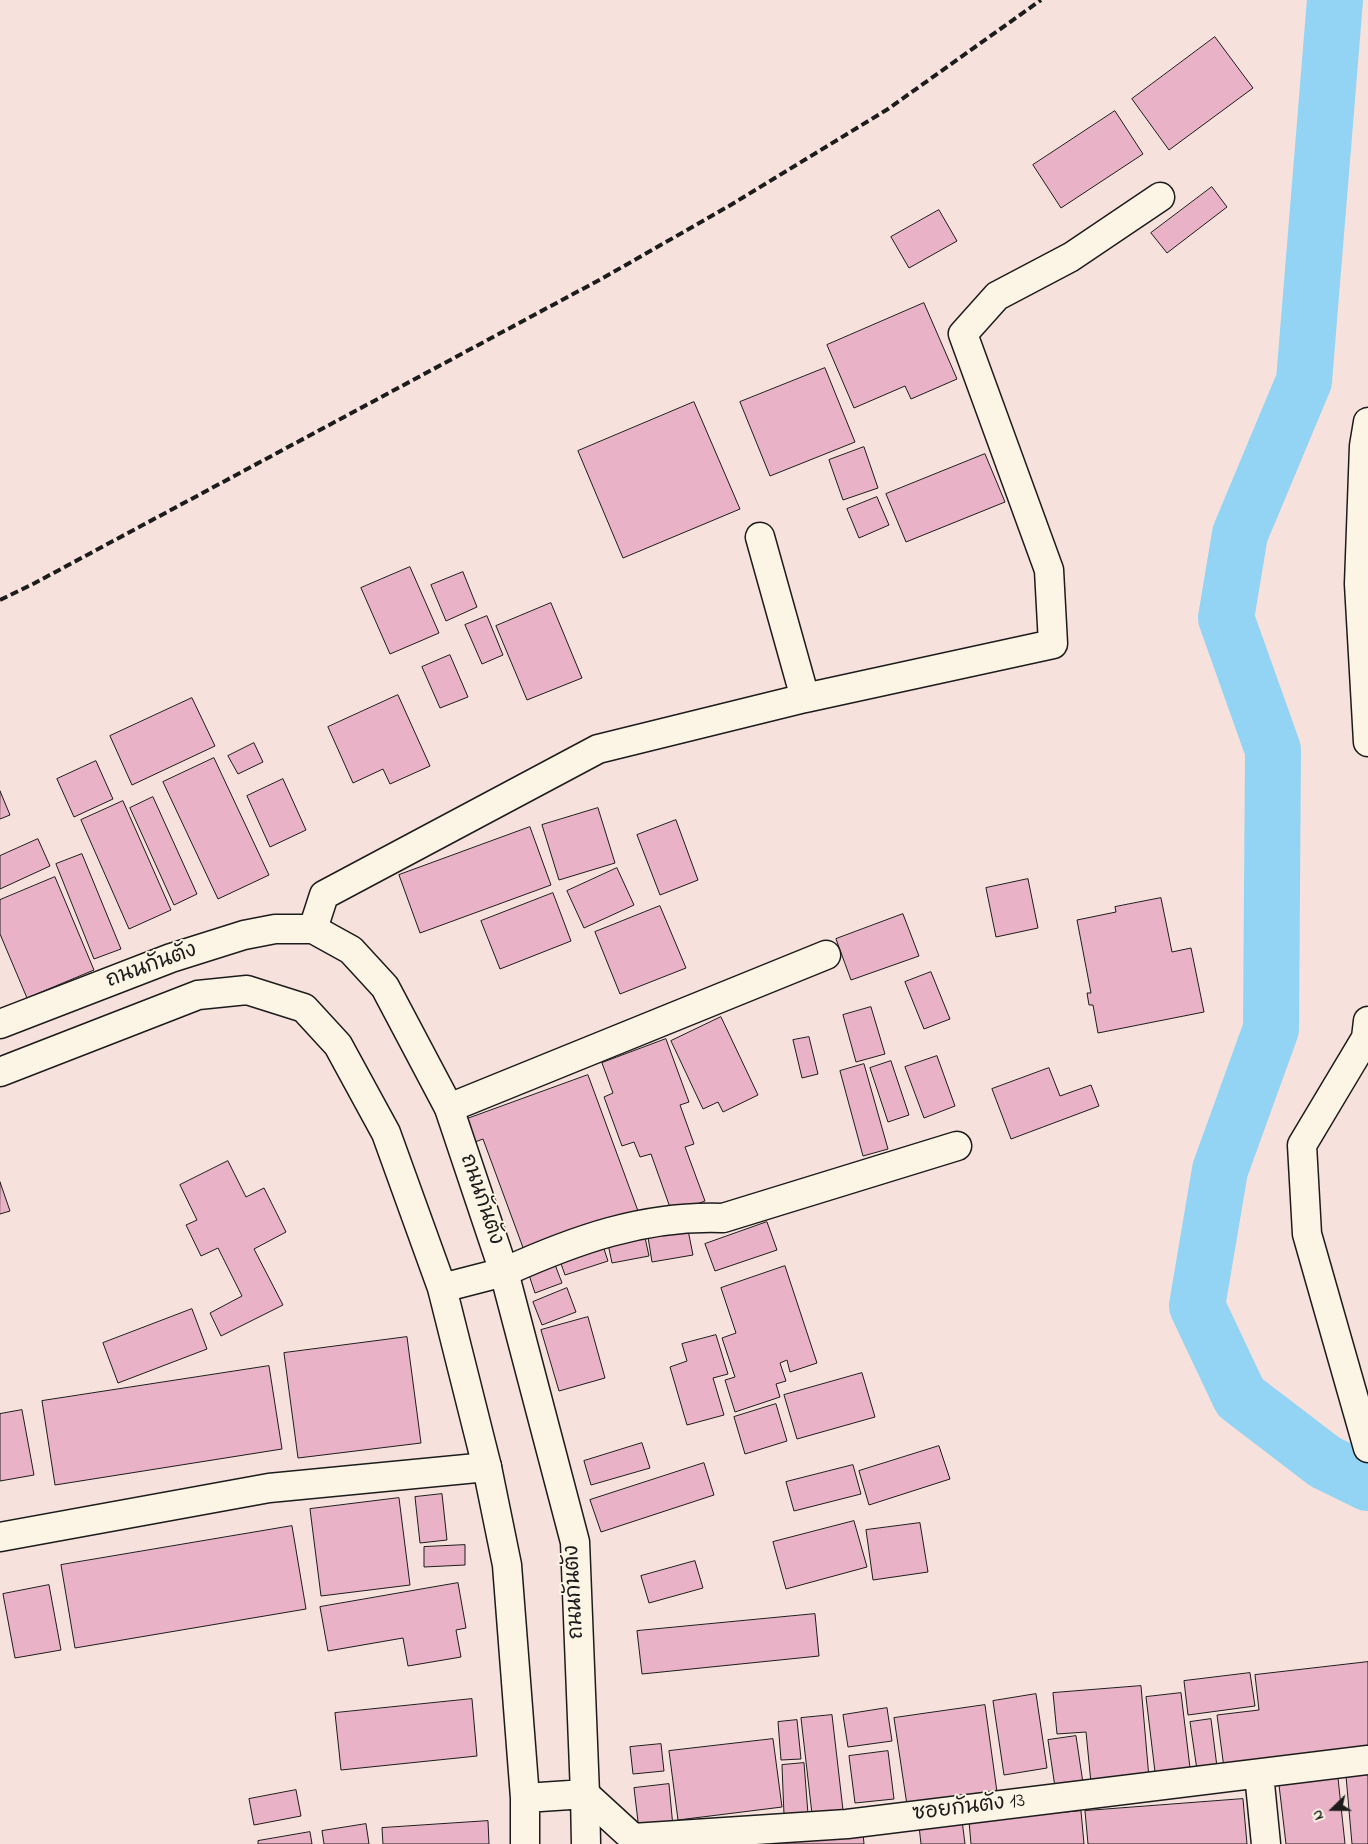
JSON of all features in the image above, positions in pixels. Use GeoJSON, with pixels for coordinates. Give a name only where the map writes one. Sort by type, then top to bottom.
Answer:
{"type":"FeatureCollection","features":[{"type":"Feature","properties":{"kind":"street"},"geometry":{"type":"LineString","coordinates":[[313,928],[324,895],[598,749],[805,698],[1053,644],[1049,570],[963,334],[997,296],[1071,257],[1160,197]]}},
{"type":"Feature","properties":{"kind":"street"},"geometry":{"type":"LineString","coordinates":[[1368,422],[1364,446],[1359,584],[1368,742]]}},
{"type":"Feature","properties":{"kind":"street"},"geometry":{"type":"LineString","coordinates":[[760,537],[805,698]]}},
{"type":"Feature","properties":{"kind":"street","name":"ถนนกันตัง"},"geometry":{"type":"LineString","coordinates":[[0,1024],[171,958],[235,938],[275,929],[313,928],[351,950],[385,987],[448,1108],[504,1272],[575,1542],[586,1844]]}},
{"type":"Feature","properties":{"kind":"street"},"geometry":{"type":"LineString","coordinates":[[448,1108],[826,956]]}},
{"type":"Feature","properties":{"kind":"street","name":"ถนนกันตัง"},"geometry":{"type":"LineString","coordinates":[[0,1072],[198,995],[247,990],[304,1008],[338,1045],[386,1133],[442,1288],[487,1467],[507,1565],[525,1798],[525,1844]]}},
{"type":"Feature","properties":{"kind":"street"},"geometry":{"type":"LineString","coordinates":[[1368,1021],[1366,1038],[1302,1145],[1307,1234],[1368,1448]]}},
{"type":"Feature","properties":{"kind":"street"},"geometry":{"type":"LineString","coordinates":[[442,1288],[504,1272],[554,1249],[614,1229],[693,1217],[723,1218],[957,1146]]}},
{"type":"Feature","properties":{"kind":"street"},"geometry":{"type":"LineString","coordinates":[[0,1537],[269,1488],[487,1467]]}},
{"type":"Feature","properties":{"kind":"street","name":"ซอยกันตัง 13"},"geometry":{"type":"LineString","coordinates":[[585,1794],[633,1838],[847,1824],[1368,1760]]}},
{"type":"Feature","properties":{"kind":"street"},"geometry":{"type":"LineString","coordinates":[[1259,1774],[1266,1844]]}},
{"type":"Feature","properties":{"kind":"street"},"geometry":{"type":"LineString","coordinates":[[525,1798],[585,1794]]}},
{"type":"Feature","properties":{"kind":"building"},"geometry":{"type":"Polygon","coordinates":[[[1215,37],[1253,88],[1169,150],[1132,99],[1215,37]]]}},
{"type":"Feature","properties":{"kind":"building"},"geometry":{"type":"Polygon","coordinates":[[[1115,111],[1143,154],[1061,208],[1033,165],[1115,111]]]}},
{"type":"Feature","properties":{"kind":"building"},"geometry":{"type":"Polygon","coordinates":[[[1212,187],[1227,207],[1167,253],[1151,233],[1212,187]]]}},
{"type":"Feature","properties":{"kind":"building"},"geometry":{"type":"Polygon","coordinates":[[[939,210],[957,241],[909,268],[891,237],[939,210]]]}},
{"type":"Feature","properties":{"kind":"building"},"geometry":{"type":"Polygon","coordinates":[[[924,303],[957,379],[911,399],[905,386],[854,408],[827,345],[924,303]]]}},
{"type":"Feature","properties":{"kind":"building"},"geometry":{"type":"Polygon","coordinates":[[[825,368],[855,442],[770,476],[740,402],[825,368]]]}},
{"type":"Feature","properties":{"kind":"building"},"geometry":{"type":"Polygon","coordinates":[[[694,402],[740,509],[623,558],[578,451],[694,402]]]}},
{"type":"Feature","properties":{"kind":"building"},"geometry":{"type":"Polygon","coordinates":[[[864,447],[878,488],[843,500],[829,460],[864,447]]]}},
{"type":"Feature","properties":{"kind":"building"},"geometry":{"type":"Polygon","coordinates":[[[985,454],[1005,502],[906,542],[886,494],[985,454]]]}},
{"type":"Feature","properties":{"kind":"building"},"geometry":{"type":"Polygon","coordinates":[[[877,497],[889,525],[859,538],[847,509],[877,497]]]}},
{"type":"Feature","properties":{"kind":"building"},"geometry":{"type":"Polygon","coordinates":[[[410,567],[439,633],[390,654],[361,588],[410,567]]]}},
{"type":"Feature","properties":{"kind":"building"},"geometry":{"type":"Polygon","coordinates":[[[463,572],[477,607],[446,621],[431,585],[463,572]]]}},
{"type":"Feature","properties":{"kind":"building"},"geometry":{"type":"Polygon","coordinates":[[[551,603],[582,678],[527,700],[496,626],[551,603]]]}},
{"type":"Feature","properties":{"kind":"building"},"geometry":{"type":"Polygon","coordinates":[[[487,616],[503,655],[482,664],[465,625],[487,616]]]}},
{"type":"Feature","properties":{"kind":"building"},"geometry":{"type":"Polygon","coordinates":[[[450,655],[468,697],[440,708],[422,667],[450,655]]]}},
{"type":"Feature","properties":{"kind":"building"},"geometry":{"type":"Polygon","coordinates":[[[398,695],[430,766],[390,784],[383,769],[353,783],[328,727],[398,695]]]}},
{"type":"Feature","properties":{"kind":"building"},"geometry":{"type":"Polygon","coordinates":[[[192,698],[215,746],[132,785],[110,736],[192,698]]]}},
{"type":"Feature","properties":{"kind":"building"},"geometry":{"type":"Polygon","coordinates":[[[254,743],[263,762],[238,774],[228,756],[254,743]]]}},
{"type":"Feature","properties":{"kind":"building"},"geometry":{"type":"Polygon","coordinates":[[[214,758],[269,875],[218,899],[163,782],[214,758]]]}},
{"type":"Feature","properties":{"kind":"building"},"geometry":{"type":"Polygon","coordinates":[[[96,761],[113,799],[74,817],[57,779],[96,761]]]}},
{"type":"Feature","properties":{"kind":"building"},"geometry":{"type":"Polygon","coordinates":[[[283,779],[306,830],[270,847],[247,796],[283,779]]]}},
{"type":"Feature","properties":{"kind":"building"},"geometry":{"type":"Polygon","coordinates":[[[0,791],[10,815],[0,819],[0,791]]]}},
{"type":"Feature","properties":{"kind":"building"},"geometry":{"type":"Polygon","coordinates":[[[153,797],[197,894],[174,905],[130,808],[153,797]]]}},
{"type":"Feature","properties":{"kind":"building"},"geometry":{"type":"Polygon","coordinates":[[[123,801],[171,910],[129,929],[81,820],[123,801]]]}},
{"type":"Feature","properties":{"kind":"building"},"geometry":{"type":"Polygon","coordinates":[[[598,808],[615,863],[559,880],[542,825],[598,808]]]}},
{"type":"Feature","properties":{"kind":"building"},"geometry":{"type":"Polygon","coordinates":[[[676,820],[698,880],[660,895],[637,835],[676,820]]]}},
{"type":"Feature","properties":{"kind":"building"},"geometry":{"type":"Polygon","coordinates":[[[530,827],[551,885],[420,933],[399,875],[530,827]]]}},
{"type":"Feature","properties":{"kind":"building"},"geometry":{"type":"Polygon","coordinates":[[[38,839],[50,866],[0,889],[0,856],[38,839]]]}},
{"type":"Feature","properties":{"kind":"building"},"geometry":{"type":"Polygon","coordinates":[[[82,854],[121,949],[94,959],[56,864],[82,854]]]}},
{"type":"Feature","properties":{"kind":"building"},"geometry":{"type":"Polygon","coordinates":[[[617,868],[634,905],[584,928],[567,891],[617,868]]]}},
{"type":"Feature","properties":{"kind":"building"},"geometry":{"type":"Polygon","coordinates":[[[55,877],[94,970],[27,998],[0,934],[0,900],[55,877]]]}},
{"type":"Feature","properties":{"kind":"building"},"geometry":{"type":"Polygon","coordinates":[[[1028,879],[1038,928],[996,937],[986,888],[1028,879]]]}},
{"type":"Feature","properties":{"kind":"building"},"geometry":{"type":"Polygon","coordinates":[[[553,893],[571,941],[500,969],[481,921],[553,893]]]}},
{"type":"Feature","properties":{"kind":"building"},"geometry":{"type":"Polygon","coordinates":[[[1161,898],[1172,952],[1191,948],[1204,1012],[1098,1033],[1093,1005],[1089,1005],[1087,993],[1091,993],[1077,920],[1116,912],[1115,907],[1161,898]]]}},
{"type":"Feature","properties":{"kind":"building"},"geometry":{"type":"Polygon","coordinates":[[[660,906],[686,968],[620,994],[595,932],[660,906]]]}},
{"type":"Feature","properties":{"kind":"building"},"geometry":{"type":"Polygon","coordinates":[[[903,914],[919,956],[851,980],[836,939],[903,914]]]}},
{"type":"Feature","properties":{"kind":"building"},"geometry":{"type":"Polygon","coordinates":[[[931,972],[950,1019],[924,1029],[905,982],[931,972]]]}},
{"type":"Feature","properties":{"kind":"building"},"geometry":{"type":"Polygon","coordinates":[[[871,1007],[885,1054],[856,1062],[843,1015],[871,1007]]]}},
{"type":"Feature","properties":{"kind":"building"},"geometry":{"type":"Polygon","coordinates":[[[721,1017],[758,1095],[723,1112],[718,1102],[703,1109],[671,1041],[721,1017]]]}},
{"type":"Feature","properties":{"kind":"building"},"geometry":{"type":"Polygon","coordinates":[[[809,1037],[818,1074],[802,1078],[793,1040],[809,1037]]]}},
{"type":"Feature","properties":{"kind":"building"},"geometry":{"type":"Polygon","coordinates":[[[666,1039],[689,1102],[680,1105],[694,1144],[685,1147],[705,1201],[672,1213],[651,1154],[640,1157],[634,1142],[622,1146],[604,1097],[613,1093],[602,1063],[666,1039]]]}},
{"type":"Feature","properties":{"kind":"building"},"geometry":{"type":"Polygon","coordinates":[[[937,1056],[955,1106],[924,1118],[905,1067],[937,1056]]]}},
{"type":"Feature","properties":{"kind":"building"},"geometry":{"type":"Polygon","coordinates":[[[891,1061],[909,1115],[888,1122],[870,1068],[891,1061]]]}},
{"type":"Feature","properties":{"kind":"building"},"geometry":{"type":"Polygon","coordinates":[[[864,1064],[888,1149],[863,1156],[840,1071],[864,1064]]]}},
{"type":"Feature","properties":{"kind":"building"},"geometry":{"type":"Polygon","coordinates":[[[1049,1068],[1060,1096],[1091,1085],[1099,1106],[1011,1139],[992,1089],[1049,1068]]]}},
{"type":"Feature","properties":{"kind":"building"},"geometry":{"type":"Polygon","coordinates":[[[588,1075],[638,1211],[525,1253],[483,1139],[475,1142],[467,1119],[588,1075]]]}},
{"type":"Feature","properties":{"kind":"building"},"geometry":{"type":"Polygon","coordinates":[[[228,1161],[246,1197],[264,1188],[286,1232],[254,1249],[283,1305],[221,1336],[210,1313],[242,1296],[218,1248],[201,1256],[186,1225],[197,1220],[180,1185],[228,1161]]]}},
{"type":"Feature","properties":{"kind":"building"},"geometry":{"type":"Polygon","coordinates":[[[0,1182],[10,1211],[0,1214],[0,1182]]]}},
{"type":"Feature","properties":{"kind":"building"},"geometry":{"type":"Polygon","coordinates":[[[767,1222],[777,1250],[715,1271],[705,1244],[767,1222]]]}},
{"type":"Feature","properties":{"kind":"building"},"geometry":{"type":"Polygon","coordinates":[[[688,1230],[693,1255],[652,1262],[648,1237],[688,1230]]]}},
{"type":"Feature","properties":{"kind":"building"},"geometry":{"type":"Polygon","coordinates":[[[644,1233],[649,1256],[612,1263],[607,1239],[644,1233]]]}},
{"type":"Feature","properties":{"kind":"building"},"geometry":{"type":"Polygon","coordinates":[[[602,1243],[608,1261],[565,1275],[559,1258],[602,1243]]]}},
{"type":"Feature","properties":{"kind":"building"},"geometry":{"type":"Polygon","coordinates":[[[554,1262],[562,1283],[535,1293],[528,1272],[554,1262]]]}},
{"type":"Feature","properties":{"kind":"building"},"geometry":{"type":"Polygon","coordinates":[[[785,1266],[817,1363],[790,1372],[787,1360],[780,1363],[786,1381],[776,1384],[780,1397],[735,1412],[725,1380],[735,1377],[722,1338],[736,1333],[721,1288],[785,1266]]]}},
{"type":"Feature","properties":{"kind":"building"},"geometry":{"type":"Polygon","coordinates":[[[567,1288],[576,1312],[542,1325],[533,1302],[567,1288]]]}},
{"type":"Feature","properties":{"kind":"building"},"geometry":{"type":"Polygon","coordinates":[[[192,1309],[207,1349],[118,1383],[103,1343],[192,1309]]]}},
{"type":"Feature","properties":{"kind":"building"},"geometry":{"type":"Polygon","coordinates":[[[588,1317],[605,1378],[559,1391],[541,1330],[588,1317]]]}},
{"type":"Feature","properties":{"kind":"building"},"geometry":{"type":"Polygon","coordinates":[[[716,1335],[728,1374],[713,1378],[724,1415],[687,1425],[670,1367],[687,1361],[682,1344],[716,1335]]]}},
{"type":"Feature","properties":{"kind":"building"},"geometry":{"type":"Polygon","coordinates":[[[407,1337],[421,1443],[298,1458],[284,1353],[407,1337]]]}},
{"type":"Feature","properties":{"kind":"building"},"geometry":{"type":"Polygon","coordinates":[[[269,1366],[282,1449],[55,1485],[42,1401],[269,1366]]]}},
{"type":"Feature","properties":{"kind":"building"},"geometry":{"type":"Polygon","coordinates":[[[862,1373],[875,1417],[797,1439],[784,1395],[862,1373]]]}},
{"type":"Feature","properties":{"kind":"building"},"geometry":{"type":"Polygon","coordinates":[[[776,1404],[787,1441],[745,1454],[734,1417],[776,1404]]]}},
{"type":"Feature","properties":{"kind":"building"},"geometry":{"type":"Polygon","coordinates":[[[22,1410],[34,1475],[0,1481],[0,1414],[22,1410]]]}},
{"type":"Feature","properties":{"kind":"building"},"geometry":{"type":"Polygon","coordinates":[[[642,1443],[650,1468],[591,1485],[584,1461],[642,1443]]]}},
{"type":"Feature","properties":{"kind":"building"},"geometry":{"type":"Polygon","coordinates":[[[939,1446],[950,1479],[869,1505],[859,1471],[939,1446]]]}},
{"type":"Feature","properties":{"kind":"building"},"geometry":{"type":"Polygon","coordinates":[[[704,1463],[714,1495],[601,1532],[590,1500],[704,1463]]]}},
{"type":"Feature","properties":{"kind":"building"},"geometry":{"type":"Polygon","coordinates":[[[853,1465],[861,1494],[794,1511],[786,1482],[853,1465]]]}},
{"type":"Feature","properties":{"kind":"building"},"geometry":{"type":"Polygon","coordinates":[[[442,1494],[447,1540],[420,1543],[415,1497],[442,1494]]]}},
{"type":"Feature","properties":{"kind":"building"},"geometry":{"type":"Polygon","coordinates":[[[399,1498],[410,1585],[321,1596],[310,1509],[399,1498]]]}},
{"type":"Feature","properties":{"kind":"building"},"geometry":{"type":"Polygon","coordinates":[[[854,1521],[867,1567],[786,1589],[773,1542],[854,1521]]]}},
{"type":"Feature","properties":{"kind":"building"},"geometry":{"type":"Polygon","coordinates":[[[920,1523],[928,1572],[873,1580],[866,1530],[920,1523]]]}},
{"type":"Feature","properties":{"kind":"building"},"geometry":{"type":"Polygon","coordinates":[[[292,1526],[306,1609],[75,1648],[61,1565],[292,1526]]]}},
{"type":"Feature","properties":{"kind":"building"},"geometry":{"type":"Polygon","coordinates":[[[465,1545],[465,1565],[424,1567],[424,1547],[465,1545]]]}},
{"type":"Feature","properties":{"kind":"building"},"geometry":{"type":"Polygon","coordinates":[[[695,1561],[703,1588],[649,1603],[641,1576],[695,1561]]]}},
{"type":"Feature","properties":{"kind":"building"},"geometry":{"type":"Polygon","coordinates":[[[458,1583],[466,1628],[456,1630],[461,1657],[408,1666],[403,1638],[328,1651],[320,1607],[458,1583]]]}},
{"type":"Feature","properties":{"kind":"building"},"geometry":{"type":"Polygon","coordinates":[[[49,1585],[61,1650],[15,1658],[3,1594],[49,1585]]]}},
{"type":"Feature","properties":{"kind":"building"},"geometry":{"type":"Polygon","coordinates":[[[815,1614],[819,1656],[642,1674],[637,1631],[815,1614]]]}},
{"type":"Feature","properties":{"kind":"building"},"geometry":{"type":"Polygon","coordinates":[[[1368,1662],[1368,1751],[1224,1768],[1217,1715],[1259,1710],[1255,1675],[1368,1662]]]}},
{"type":"Feature","properties":{"kind":"building"},"geometry":{"type":"Polygon","coordinates":[[[1250,1673],[1255,1706],[1188,1715],[1184,1681],[1250,1673]]]}},
{"type":"Feature","properties":{"kind":"building"},"geometry":{"type":"Polygon","coordinates":[[[1141,1686],[1149,1778],[1091,1783],[1086,1732],[1057,1734],[1053,1693],[1141,1686]]]}},
{"type":"Feature","properties":{"kind":"building"},"geometry":{"type":"Polygon","coordinates":[[[1181,1693],[1190,1768],[1155,1772],[1146,1697],[1181,1693]]]}},
{"type":"Feature","properties":{"kind":"building"},"geometry":{"type":"Polygon","coordinates":[[[1036,1694],[1047,1768],[1004,1775],[993,1701],[1036,1694]]]}},
{"type":"Feature","properties":{"kind":"building"},"geometry":{"type":"Polygon","coordinates":[[[472,1699],[477,1756],[341,1770],[335,1713],[472,1699]]]}},
{"type":"Feature","properties":{"kind":"building"},"geometry":{"type":"Polygon","coordinates":[[[985,1705],[997,1792],[907,1805],[894,1718],[985,1705]]]}},
{"type":"Feature","properties":{"kind":"building"},"geometry":{"type":"Polygon","coordinates":[[[887,1708],[892,1741],[848,1747],[843,1715],[887,1708]]]}},
{"type":"Feature","properties":{"kind":"building"},"geometry":{"type":"Polygon","coordinates":[[[832,1715],[843,1810],[812,1814],[801,1718],[832,1715]]]}},
{"type":"Feature","properties":{"kind":"building"},"geometry":{"type":"Polygon","coordinates":[[[1211,1719],[1217,1767],[1197,1770],[1190,1722],[1211,1719]]]}},
{"type":"Feature","properties":{"kind":"building"},"geometry":{"type":"Polygon","coordinates":[[[797,1720],[801,1759],[781,1760],[778,1722],[797,1720]]]}},
{"type":"Feature","properties":{"kind":"building"},"geometry":{"type":"Polygon","coordinates":[[[1076,1736],[1083,1783],[1055,1787],[1048,1740],[1076,1736]]]}},
{"type":"Feature","properties":{"kind":"building"},"geometry":{"type":"Polygon","coordinates":[[[773,1739],[782,1807],[678,1820],[669,1751],[773,1739]]]}},
{"type":"Feature","properties":{"kind":"building"},"geometry":{"type":"Polygon","coordinates":[[[661,1744],[664,1771],[633,1774],[630,1747],[661,1744]]]}},
{"type":"Feature","properties":{"kind":"building"},"geometry":{"type":"Polygon","coordinates":[[[888,1751],[894,1799],[855,1803],[849,1756],[888,1751]]]}},
{"type":"Feature","properties":{"kind":"building"},"geometry":{"type":"Polygon","coordinates":[[[804,1763],[808,1814],[784,1815],[782,1765],[804,1763]]]}},
{"type":"Feature","properties":{"kind":"building"},"geometry":{"type":"Polygon","coordinates":[[[1368,1775],[1368,1844],[1352,1844],[1346,1776],[1368,1775]]]}},
{"type":"Feature","properties":{"kind":"building"},"geometry":{"type":"Polygon","coordinates":[[[1338,1778],[1345,1844],[1286,1844],[1279,1785],[1338,1778]]]}},
{"type":"Feature","properties":{"kind":"building"},"geometry":{"type":"Polygon","coordinates":[[[669,1784],[673,1827],[639,1830],[634,1788],[669,1784]]]}},
{"type":"Feature","properties":{"kind":"building"},"geometry":{"type":"Polygon","coordinates":[[[296,1790],[301,1816],[254,1825],[249,1799],[296,1790]]]}},
{"type":"Feature","properties":{"kind":"building"},"geometry":{"type":"Polygon","coordinates":[[[1243,1799],[1247,1844],[1088,1844],[1085,1811],[1243,1799]]]}},
{"type":"Feature","properties":{"kind":"building"},"geometry":{"type":"Polygon","coordinates":[[[1081,1811],[1084,1844],[971,1844],[969,1821],[1081,1811]]]}},
{"type":"Feature","properties":{"kind":"building"},"geometry":{"type":"Polygon","coordinates":[[[962,1820],[965,1844],[921,1844],[919,1826],[962,1820]]]}},
{"type":"Feature","properties":{"kind":"building"},"geometry":{"type":"Polygon","coordinates":[[[488,1821],[489,1844],[383,1844],[382,1828],[488,1821]]]}},
{"type":"Feature","properties":{"kind":"building"},"geometry":{"type":"Polygon","coordinates":[[[366,1824],[369,1844],[324,1844],[322,1831],[366,1824]]]}},
{"type":"Feature","properties":{"kind":"building"},"geometry":{"type":"Polygon","coordinates":[[[310,1832],[312,1844],[258,1844],[258,1841],[310,1832]]]}},
{"type":"Feature","properties":{"kind":"building"},"geometry":{"type":"Polygon","coordinates":[[[863,1833],[864,1844],[770,1844],[770,1838],[863,1833]]]}},
{"type":"Feature","properties":{"kind":"waterway"},"geometry":{"type":"LineString","coordinates":[[1335,0],[1304,381],[1240,534],[1226,618],[1273,750],[1271,1029],[1220,1170],[1197,1306],[1240,1397],[1325,1462],[1368,1483]]}},
{"type":"Feature","properties":{"kind":"railway"},"geometry":{"type":"LineString","coordinates":[[0,600],[603,278],[729,206],[888,109],[1041,0]]}}]}
